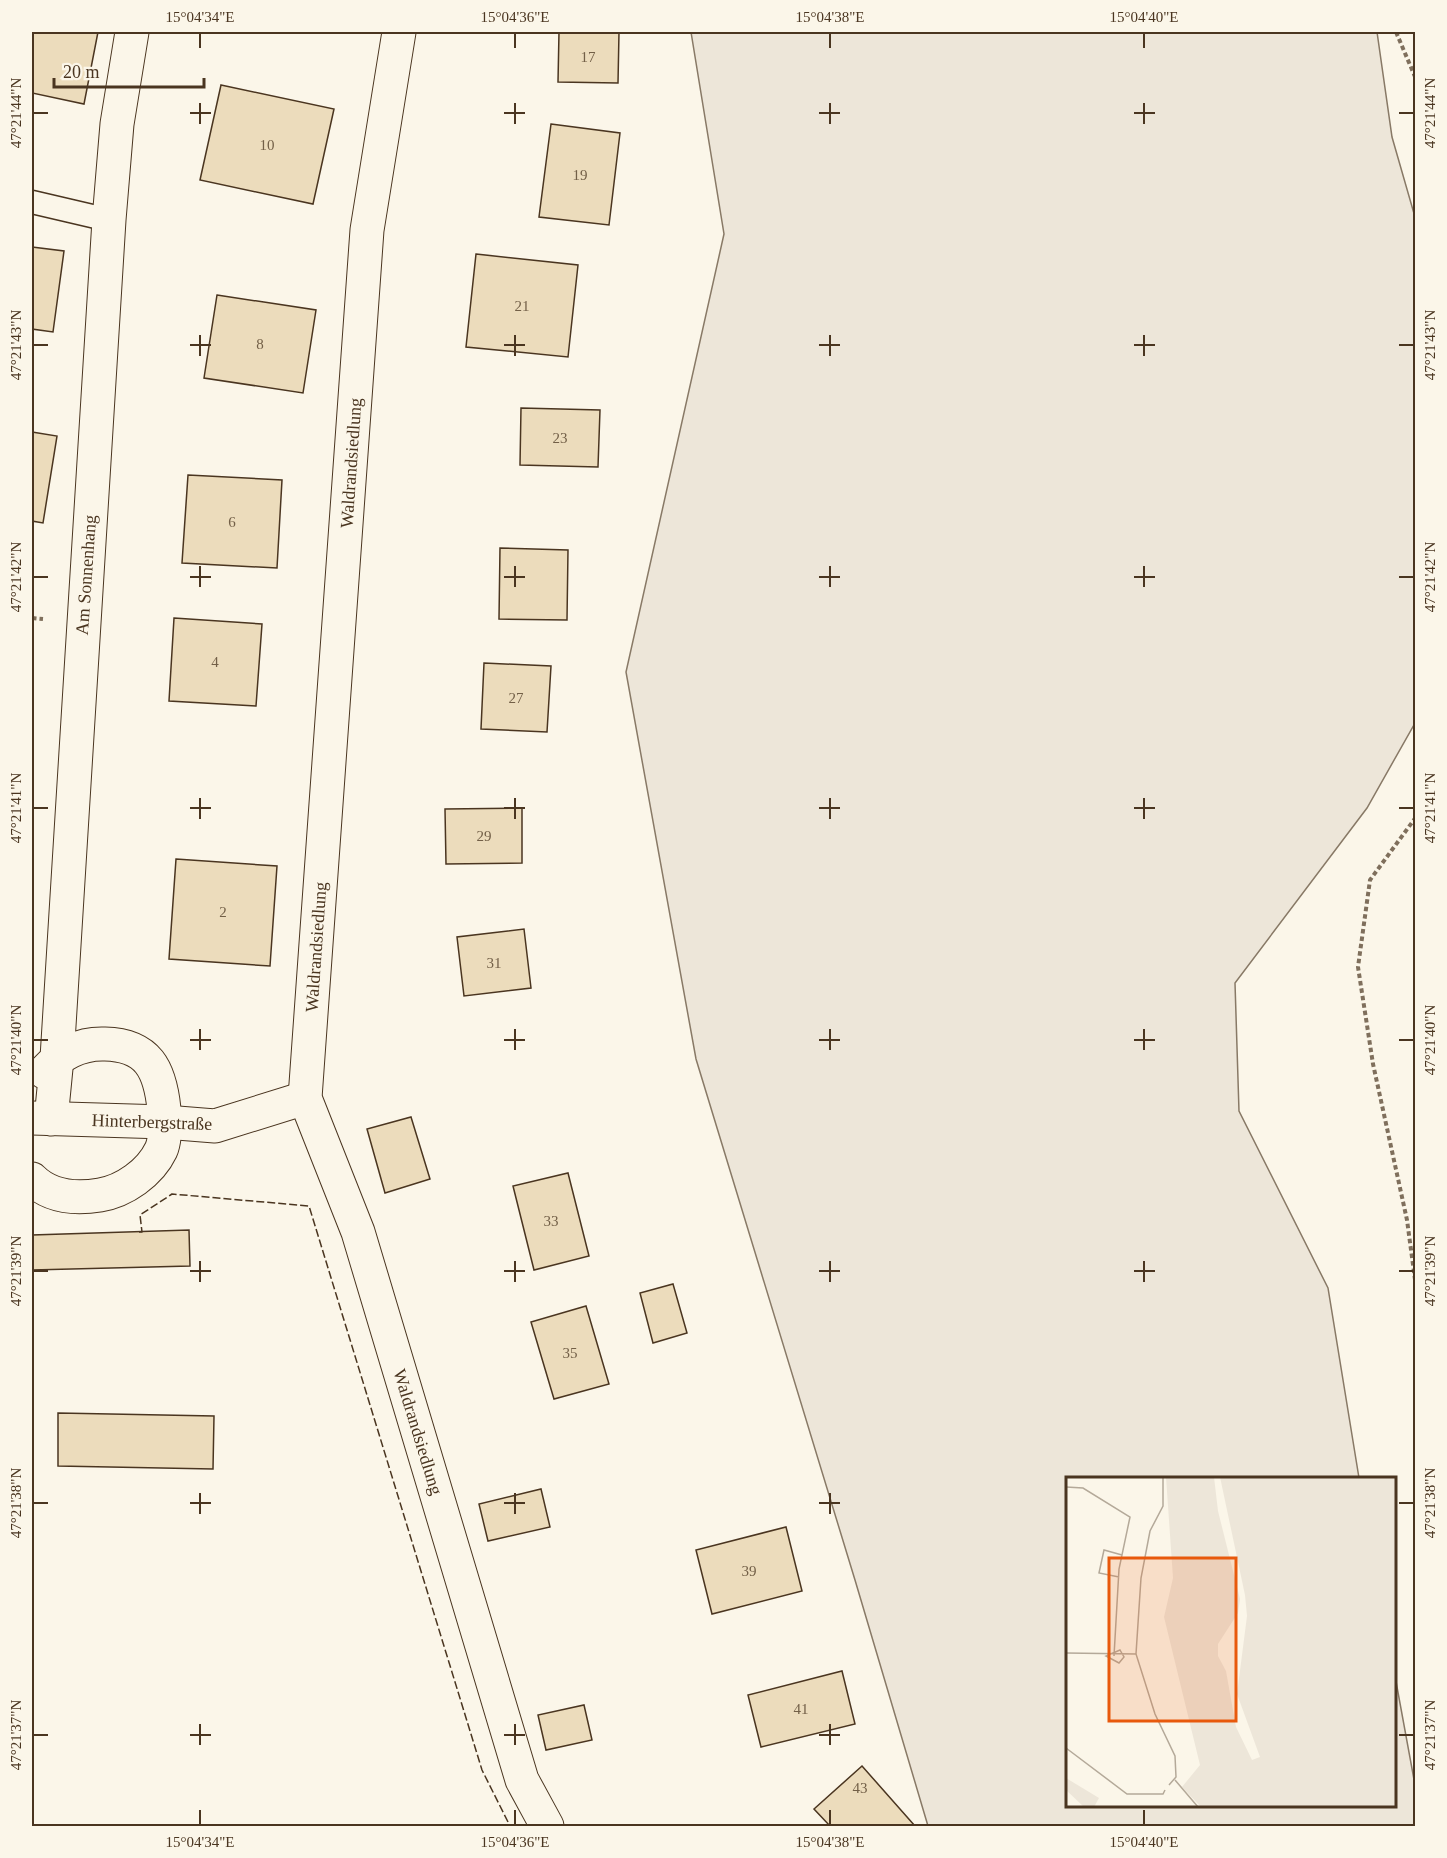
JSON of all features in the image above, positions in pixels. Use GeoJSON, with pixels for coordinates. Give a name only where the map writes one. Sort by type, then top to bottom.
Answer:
{"type":"FeatureCollection","features":[{"type":"Feature","properties":{"kind":"street","name":"Am Sonnenhang"},"geometry":{"type":"LineString","coordinates":[[41,1119],[57,1058],[109,220],[117,124],[132,32]]}},
{"type":"Feature","properties":{"kind":"street","name":"Waldrandsiedlung"},"geometry":{"type":"LineString","coordinates":[[399,32],[367,230],[305,1098],[358,1232],[522,1780],[547,1827]]}},
{"type":"Feature","properties":{"kind":"street"},"geometry":{"type":"LineString","coordinates":[[32,1084],[57,1058],[75,1049],[93,1043],[122,1044],[138,1051],[150,1060],[158,1076],[163,1095],[165,1122],[162,1149],[133,1183],[107,1194],[82,1198],[60,1195],[32,1179]]}},
{"type":"Feature","properties":{"kind":"street","name":"Hinterbergstraße"},"geometry":{"type":"LineString","coordinates":[[41,1119],[165,1122],[215,1126],[305,1098]]}},
{"type":"Feature","properties":{"kind":"lane"},"geometry":{"type":"LineString","coordinates":[[32,202],[109,220]]}},
{"type":"Feature","properties":{"kind":"path"},"geometry":{"type":"LineString","coordinates":[[1396,32],[1416,79]]}},
{"type":"Feature","properties":{"kind":"path"},"geometry":{"type":"LineString","coordinates":[[1416,817],[1370,880],[1358,967],[1373,1064],[1407,1220],[1416,1287]]}},
{"type":"Feature","properties":{"kind":"shaded area"},"geometry":{"type":"Polygon","coordinates":[[[691,32],[1377,32],[1392,137],[1415,217],[1415,723],[1367,808],[1235,983],[1239,1111],[1328,1288],[1359,1477],[1066,1477],[1066,1807],[1396,1807],[1396,1681],[1415,1785],[1415,1826],[928,1826],[696,1059],[626,672],[724,234],[691,32]]]}},
{"type":"Feature","properties":{"kind":"building"},"geometry":{"type":"Polygon","coordinates":[[[32,32],[98,32],[84,104],[32,93],[32,32]]]}},
{"type":"Feature","properties":{"kind":"building"},"geometry":{"type":"Polygon","coordinates":[[[559,32],[619,32],[618,83],[558,82],[559,32]]]}},
{"type":"Feature","properties":{"kind":"building"},"geometry":{"type":"Polygon","coordinates":[[[221,85],[334,109],[313,204],[200,180],[221,85]]]}},
{"type":"Feature","properties":{"kind":"building"},"geometry":{"type":"Polygon","coordinates":[[[551,124],[620,133],[609,225],[539,217],[551,124]]]}},
{"type":"Feature","properties":{"kind":"building"},"geometry":{"type":"Polygon","coordinates":[[[32,247],[64,251],[53,332],[32,329],[32,247]]]}},
{"type":"Feature","properties":{"kind":"building"},"geometry":{"type":"Polygon","coordinates":[[[476,254],[578,265],[568,357],[466,347],[476,254]]]}},
{"type":"Feature","properties":{"kind":"building"},"geometry":{"type":"Polygon","coordinates":[[[217,295],[316,310],[303,393],[204,378],[217,295]]]}},
{"type":"Feature","properties":{"kind":"building"},"geometry":{"type":"Polygon","coordinates":[[[521,408],[600,410],[598,467],[520,465],[521,408]]]}},
{"type":"Feature","properties":{"kind":"building"},"geometry":{"type":"Polygon","coordinates":[[[32,432],[57,436],[43,523],[32,521],[32,432]]]}},
{"type":"Feature","properties":{"kind":"building"},"geometry":{"type":"Polygon","coordinates":[[[188,475],[282,480],[277,568],[182,563],[188,475]]]}},
{"type":"Feature","properties":{"kind":"building"},"geometry":{"type":"Polygon","coordinates":[[[500,548],[568,550],[567,620],[499,619],[500,548]]]}},
{"type":"Feature","properties":{"kind":"building"},"geometry":{"type":"Polygon","coordinates":[[[174,618],[262,624],[256,706],[169,701],[174,618]]]}},
{"type":"Feature","properties":{"kind":"building"},"geometry":{"type":"Polygon","coordinates":[[[484,663],[551,666],[547,732],[481,729],[484,663]]]}},
{"type":"Feature","properties":{"kind":"building"},"geometry":{"type":"Polygon","coordinates":[[[522,808],[522,863],[446,864],[445,809],[522,808]]]}},
{"type":"Feature","properties":{"kind":"building"},"geometry":{"type":"Polygon","coordinates":[[[176,859],[277,866],[270,966],[169,959],[176,859]]]}},
{"type":"Feature","properties":{"kind":"building"},"geometry":{"type":"Polygon","coordinates":[[[524,929],[531,988],[464,996],[457,937],[524,929]]]}},
{"type":"Feature","properties":{"kind":"building"},"geometry":{"type":"Polygon","coordinates":[[[411,1117],[430,1179],[385,1193],[367,1129],[411,1117]]]}},
{"type":"Feature","properties":{"kind":"building"},"geometry":{"type":"Polygon","coordinates":[[[568,1173],[589,1256],[534,1270],[513,1186],[568,1173]]]}},
{"type":"Feature","properties":{"kind":"building"},"geometry":{"type":"Polygon","coordinates":[[[189,1230],[190,1266],[32,1270],[32,1235],[189,1230]]]}},
{"type":"Feature","properties":{"kind":"building"},"geometry":{"type":"Polygon","coordinates":[[[673,1284],[687,1333],[653,1343],[640,1293],[673,1284]]]}},
{"type":"Feature","properties":{"kind":"building"},"geometry":{"type":"Polygon","coordinates":[[[586,1306],[609,1384],[554,1399],[531,1322],[586,1306]]]}},
{"type":"Feature","properties":{"kind":"building"},"geometry":{"type":"Polygon","coordinates":[[[58,1413],[214,1416],[213,1469],[58,1466],[58,1413]]]}},
{"type":"Feature","properties":{"kind":"building"},"geometry":{"type":"Polygon","coordinates":[[[541,1489],[550,1527],[488,1541],[479,1504],[541,1489]]]}},
{"type":"Feature","properties":{"kind":"building"},"geometry":{"type":"Polygon","coordinates":[[[786,1527],[802,1591],[712,1614],[696,1550],[786,1527]]]}},
{"type":"Feature","properties":{"kind":"building"},"geometry":{"type":"Polygon","coordinates":[[[842,1671],[855,1724],[761,1747],[748,1695],[842,1671]]]}},
{"type":"Feature","properties":{"kind":"building"},"geometry":{"type":"Polygon","coordinates":[[[584,1705],[592,1740],[546,1750],[538,1715],[584,1705]]]}},
{"type":"Feature","properties":{"kind":"building"},"geometry":{"type":"Polygon","coordinates":[[[862,1766],[915,1826],[830,1826],[814,1809],[862,1766]]]}},
{"type":"Feature","properties":{"kind":"fence"},"geometry":{"type":"LineString","coordinates":[[139,1232],[142,1232],[140,1215],[172,1194],[309,1206],[482,1770],[510,1826]]}}]}
